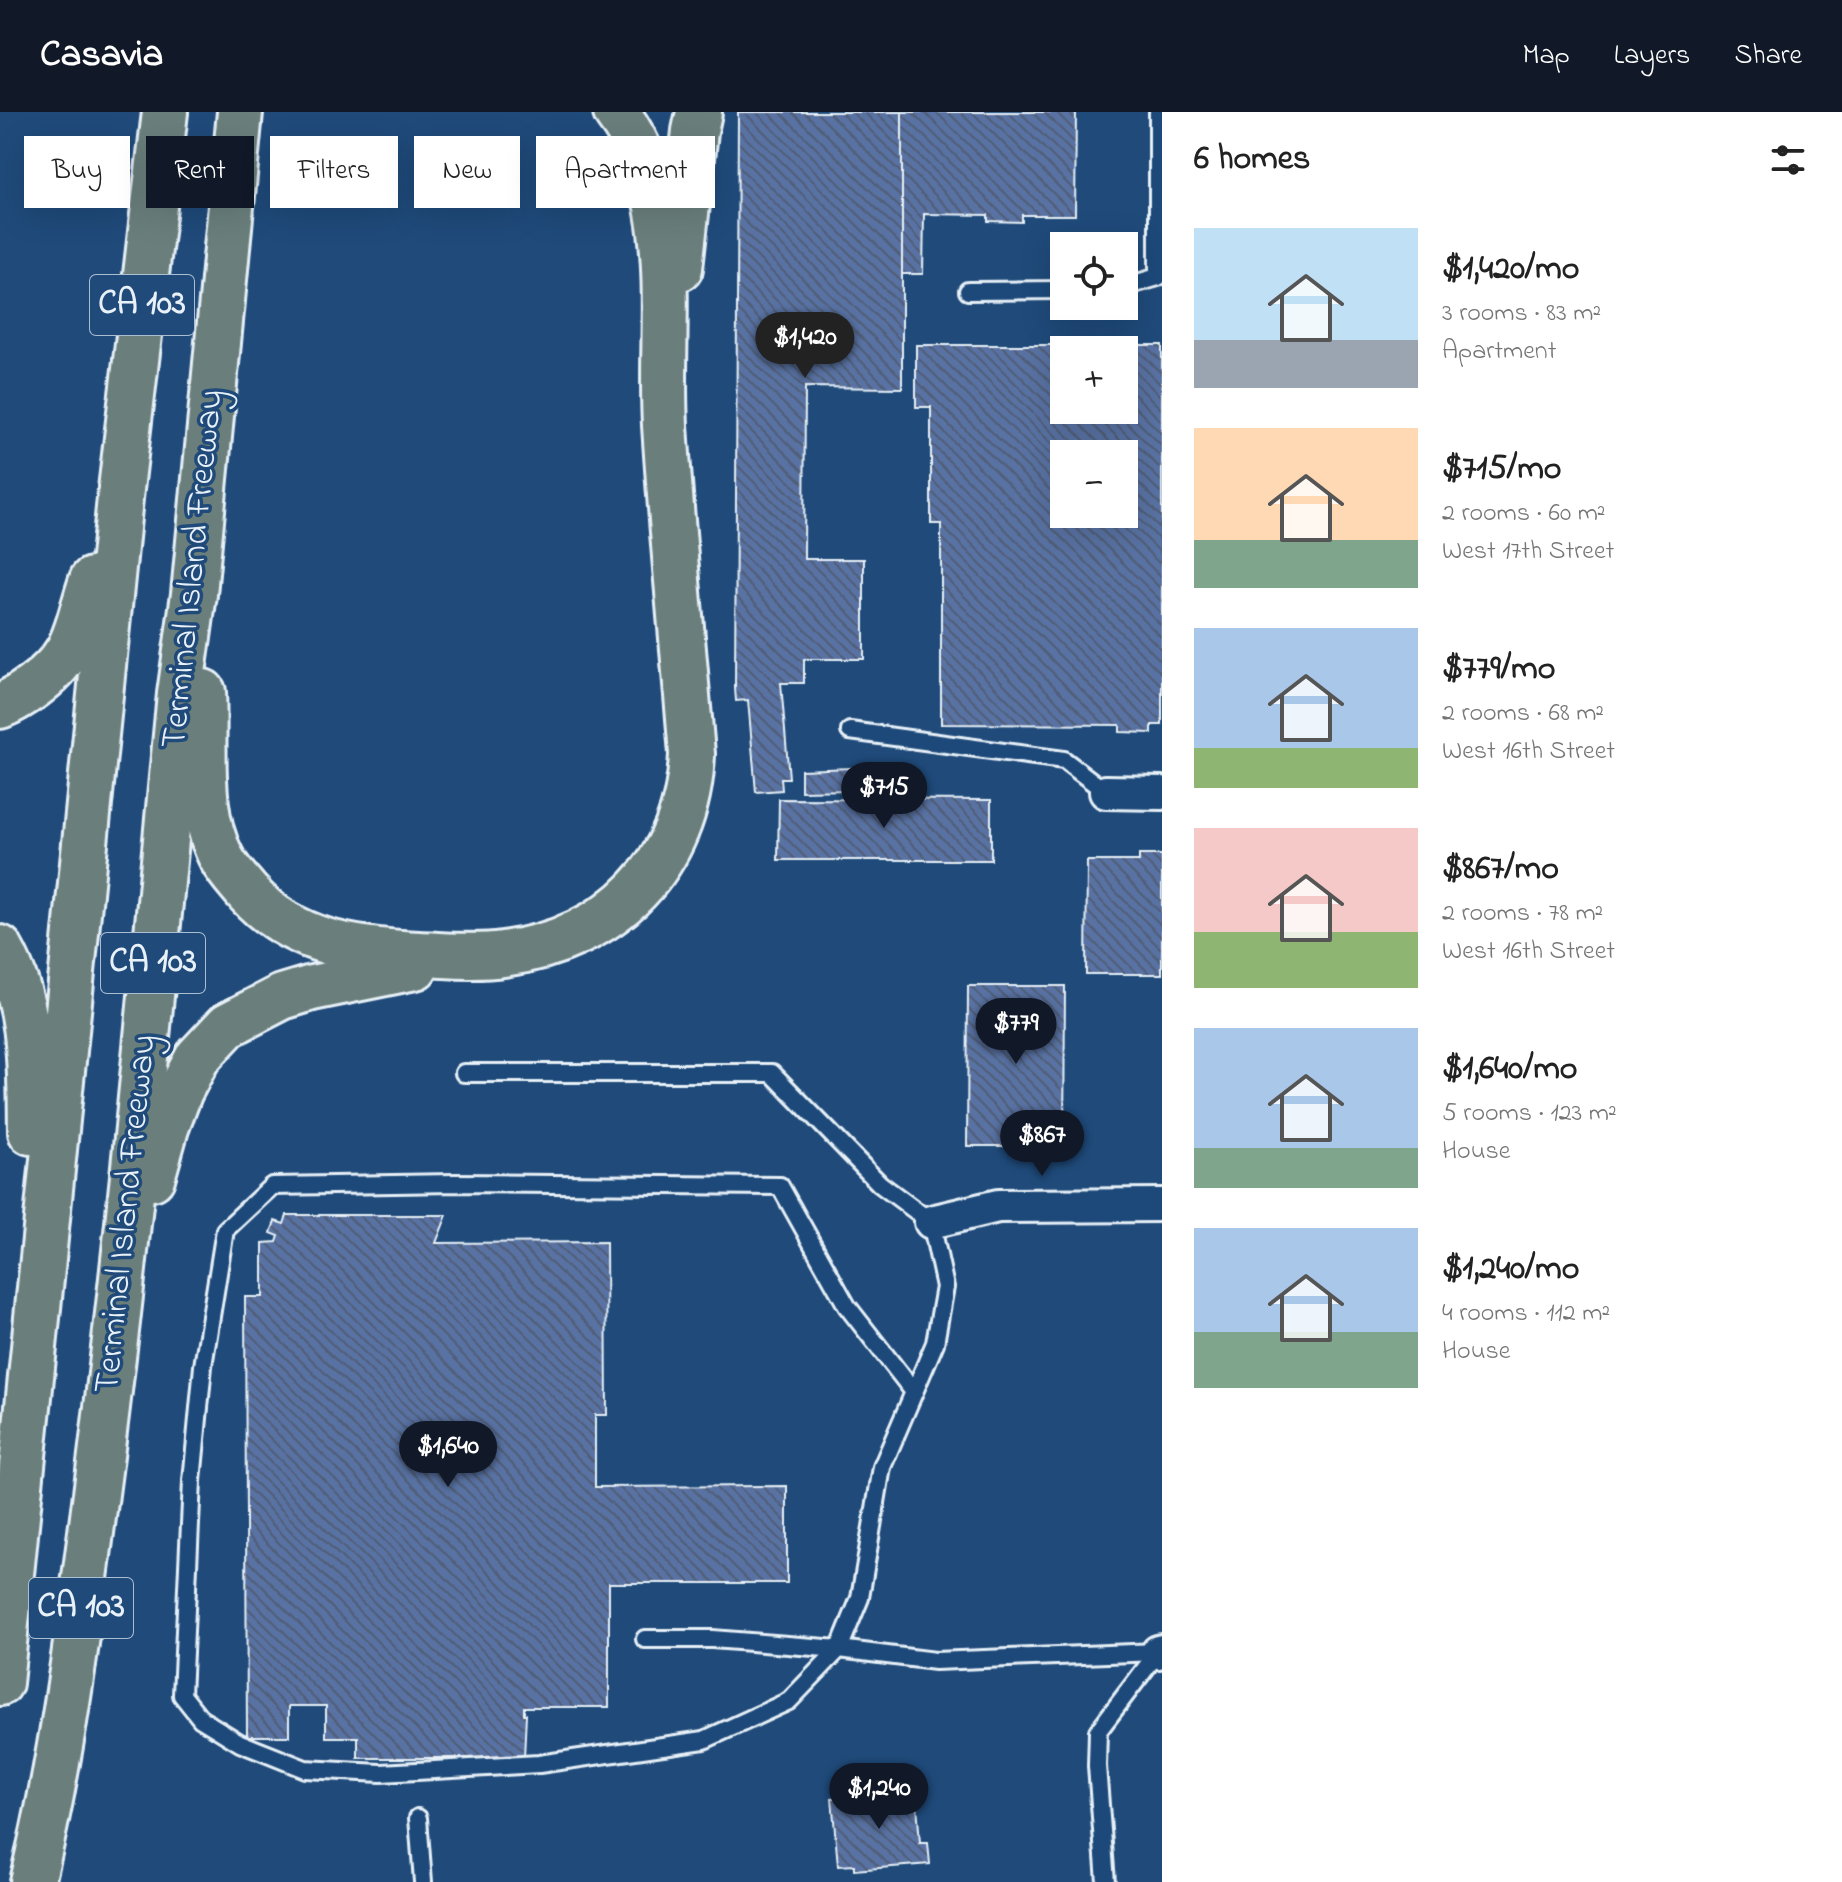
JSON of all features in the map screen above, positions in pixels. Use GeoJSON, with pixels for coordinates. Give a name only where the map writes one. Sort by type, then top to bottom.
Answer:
{"type":"FeatureCollection","features":[{"type":"Feature","properties":{"kind":"highway","name":"CA 103"},"geometry":{"type":"LineString","coordinates":[[0,1683],[120,498],[165,112]]}},
{"type":"Feature","properties":{"kind":"highway","name":"Terminal Island Freeway"},"geometry":{"type":"LineString","coordinates":[[32,1882],[45,1831],[78,1626],[117,1333],[180,694],[194,594],[240,112]]}},
{"type":"Feature","properties":{"kind":"highway"},"geometry":{"type":"LineString","coordinates":[[194,594],[203,695],[207,820],[222,860],[265,911],[294,930],[332,944],[384,952],[471,956],[503,954],[551,944],[579,933],[628,901],[674,838],[691,776],[692,754],[665,422],[662,246],[652,181],[627,127],[616,112]]}},
{"type":"Feature","properties":{"kind":"highway"},"geometry":{"type":"LineString","coordinates":[[666,350],[684,242],[699,112]]}},
{"type":"Feature","properties":{"kind":"highway"},"geometry":{"type":"LineString","coordinates":[[0,706],[14,701],[39,682],[62,662],[71,648],[120,498]]}},
{"type":"Feature","properties":{"kind":"highway"},"geometry":{"type":"LineString","coordinates":[[0,948],[16,984],[30,1037],[37,1332]]}},
{"type":"Feature","properties":{"kind":"highway"},"geometry":{"type":"LineString","coordinates":[[117,1333],[166,1128],[192,1068],[208,1046],[228,1025],[282,997],[312,988],[471,956]]}},
{"type":"Feature","properties":{"kind":"street"},"geometry":{"type":"LineString","coordinates":[[1106,792],[1162,793]]}},
{"type":"Feature","properties":{"kind":"street"},"geometry":{"type":"LineString","coordinates":[[931,1222],[998,1206],[1162,1205]]}},
{"type":"Feature","properties":{"kind":"lane"},"geometry":{"type":"LineString","coordinates":[[1138,283],[1158,277],[1158,112]]}},
{"type":"Feature","properties":{"kind":"lane"},"geometry":{"type":"LineString","coordinates":[[968,291],[1050,290]]}},
{"type":"Feature","properties":{"kind":"lane"},"geometry":{"type":"LineString","coordinates":[[850,731],[1064,760],[1106,792]]}},
{"type":"Feature","properties":{"kind":"lane"},"geometry":{"type":"LineString","coordinates":[[464,1073],[772,1073],[880,1184],[931,1222],[945,1287],[935,1343],[882,1467],[860,1598],[839,1649],[789,1701],[704,1740],[539,1764],[381,1773],[305,1769],[240,1743],[201,1719],[182,1695],[192,1481],[203,1366],[225,1230],[272,1186],[667,1183],[780,1186],[847,1306],[914,1392]]}},
{"type":"Feature","properties":{"kind":"lane"},"geometry":{"type":"LineString","coordinates":[[645,1639],[712,1639],[839,1649],[935,1661],[1160,1652]]}},
{"type":"Feature","properties":{"kind":"lane"},"geometry":{"type":"LineString","coordinates":[[1106,1882],[1097,1766],[1098,1731],[1160,1652]]}},
{"type":"Feature","properties":{"kind":"lane"},"geometry":{"type":"LineString","coordinates":[[418,1818],[423,1882]]}},
{"type":"Feature","properties":{"kind":"building"},"geometry":{"type":"Polygon","coordinates":[[[738,112],[902,112],[902,388],[805,387],[804,559],[864,559],[864,659],[804,659],[804,683],[781,683],[789,778],[781,778],[782,790],[756,792],[748,700],[736,701],[735,688],[738,112]]]}},
{"type":"Feature","properties":{"kind":"building"},"geometry":{"type":"Polygon","coordinates":[[[902,112],[1076,112],[1075,215],[1022,215],[1022,222],[988,221],[988,215],[924,214],[923,274],[902,274],[902,112]]]}},
{"type":"Feature","properties":{"kind":"building"},"geometry":{"type":"Polygon","coordinates":[[[916,345],[1050,345],[1050,424],[1138,424],[1138,345],[1162,345],[1162,725],[1152,725],[1152,733],[1120,732],[1120,725],[941,724],[941,524],[931,524],[931,407],[916,407],[916,345]]]}},
{"type":"Feature","properties":{"kind":"building"},"geometry":{"type":"Polygon","coordinates":[[[851,768],[852,790],[801,791],[801,770],[851,768]]]}},
{"type":"Feature","properties":{"kind":"building"},"geometry":{"type":"Polygon","coordinates":[[[779,799],[991,800],[991,860],[778,860],[779,799]]]}},
{"type":"Feature","properties":{"kind":"building"},"geometry":{"type":"Polygon","coordinates":[[[1139,855],[1162,855],[1162,974],[1086,974],[1087,861],[1139,861],[1139,855]]]}},
{"type":"Feature","properties":{"kind":"building"},"geometry":{"type":"Polygon","coordinates":[[[968,986],[1065,986],[1064,1146],[967,1146],[968,986]]]}},
{"type":"Feature","properties":{"kind":"building"},"geometry":{"type":"Polygon","coordinates":[[[287,1215],[447,1215],[436,1243],[606,1242],[607,1415],[595,1415],[595,1487],[787,1486],[787,1583],[609,1583],[609,1707],[524,1707],[524,1758],[358,1758],[358,1737],[326,1737],[326,1706],[289,1706],[289,1736],[247,1736],[245,1297],[263,1297],[263,1243],[277,1242],[279,1236],[271,1233],[275,1221],[284,1224],[287,1215]]]}},
{"type":"Feature","properties":{"kind":"building"},"geometry":{"type":"Polygon","coordinates":[[[916,1791],[920,1843],[928,1843],[930,1864],[854,1870],[854,1865],[838,1866],[832,1798],[916,1791]]]}}]}
